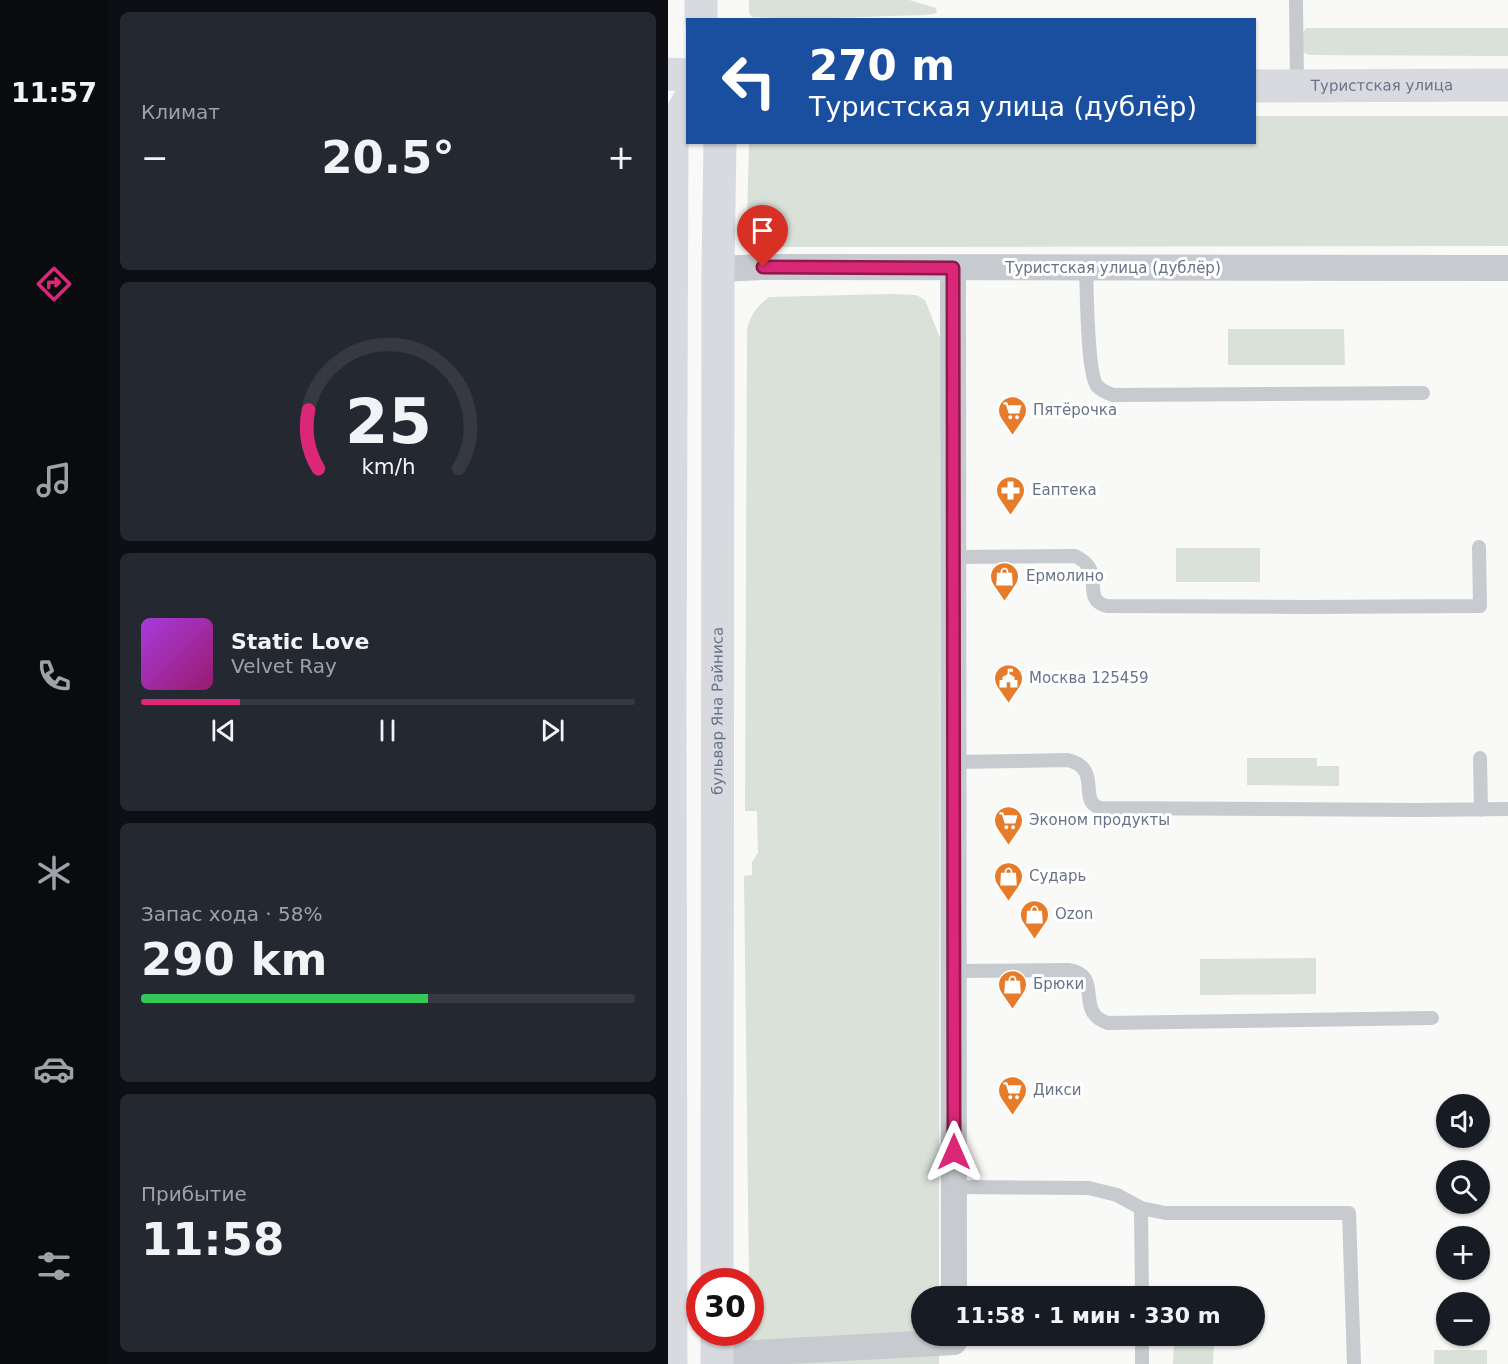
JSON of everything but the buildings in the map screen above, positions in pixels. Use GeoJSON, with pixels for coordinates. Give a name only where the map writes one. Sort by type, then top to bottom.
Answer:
{"type":"FeatureCollection","features":[{"type":"Feature","properties":{"kind":"main road"},"geometry":{"type":"LineString","coordinates":[[701,0],[701,18]]}},
{"type":"Feature","properties":{"kind":"main road"},"geometry":{"type":"LineString","coordinates":[[668,74],[686,75]]}},
{"type":"Feature","properties":{"kind":"main road","name":"Туристская улица"},"geometry":{"type":"LineString","coordinates":[[1256,86],[1508,85]]}},
{"type":"Feature","properties":{"kind":"main road"},"geometry":{"type":"LineString","coordinates":[[671,1364],[671,131],[686,105]]}},
{"type":"Feature","properties":{"kind":"main road","name":"бульвар Яна Райниса"},"geometry":{"type":"LineString","coordinates":[[717,1268],[720,144]]}},
{"type":"Feature","properties":{"kind":"street","name":"Туристская улица (дублёр)"},"geometry":{"type":"LineString","coordinates":[[718,269],[763,267],[1508,268]]}},
{"type":"Feature","properties":{"kind":"street"},"geometry":{"type":"LineString","coordinates":[[953,268],[954,1286]]}},
{"type":"Feature","properties":{"kind":"street"},"geometry":{"type":"LineString","coordinates":[[717,1350],[954,1347]]}},
{"type":"Feature","properties":{"kind":"lane"},"geometry":{"type":"LineString","coordinates":[[1296,0],[1297,86]]}},
{"type":"Feature","properties":{"kind":"lane"},"geometry":{"type":"LineString","coordinates":[[1086,268],[1092,375],[1096,385],[1104,392],[1113,395],[1423,393]]}},
{"type":"Feature","properties":{"kind":"lane"},"geometry":{"type":"LineString","coordinates":[[953,557],[1075,556],[1089,566],[1095,599],[1107,606],[1480,606],[1479,547]]}},
{"type":"Feature","properties":{"kind":"lane"},"geometry":{"type":"LineString","coordinates":[[1480,758],[1481,810]]}},
{"type":"Feature","properties":{"kind":"lane"},"geometry":{"type":"LineString","coordinates":[[954,762],[1068,760],[1084,769],[1088,777],[1090,801],[1100,808],[1508,809]]}},
{"type":"Feature","properties":{"kind":"lane"},"geometry":{"type":"LineString","coordinates":[[954,972],[1076,971],[1084,976],[1088,983],[1090,1007],[1094,1015],[1108,1023],[1432,1018]]}},
{"type":"Feature","properties":{"kind":"lane"},"geometry":{"type":"LineString","coordinates":[[954,1187],[1089,1188],[1117,1195],[1142,1208],[1165,1213],[1349,1213],[1354,1364]]}},
{"type":"Feature","properties":{"kind":"lane"},"geometry":{"type":"LineString","coordinates":[[1142,1208],[1142,1286]]}},
{"type":"Feature","properties":{"kind":"lane"},"geometry":{"type":"LineString","coordinates":[[1142,1346],[1142,1364]]}},
{"type":"Feature","properties":{"kind":"shaded area"},"geometry":{"type":"Polygon","coordinates":[[[749,0],[909,0],[936,8],[937,12],[922,15],[830,18],[752,17],[749,14],[749,0]]]}},
{"type":"Feature","properties":{"kind":"shaded area"},"geometry":{"type":"Polygon","coordinates":[[[1306,28],[1508,28],[1508,56],[1309,55],[1301,51],[1300,37],[1306,28]]]}},
{"type":"Feature","properties":{"kind":"shaded area"},"geometry":{"type":"Polygon","coordinates":[[[1256,116],[1508,116],[1508,246],[766,247],[753,237],[747,221],[749,144],[1256,144],[1256,116]]]}},
{"type":"Feature","properties":{"kind":"shaded area"},"geometry":{"type":"Polygon","coordinates":[[[916,295],[925,300],[940,338],[939,1286],[911,1286],[911,1346],[939,1346],[939,1364],[750,1364],[750,1346],[764,1346],[764,1268],[749,1268],[744,876],[752,875],[752,862],[758,853],[757,811],[745,811],[747,330],[755,311],[769,297],[916,295]]]}},
{"type":"Feature","properties":{"kind":"shaded area"},"geometry":{"type":"Polygon","coordinates":[[[1228,329],[1344,329],[1345,365],[1228,365],[1228,329]]]}},
{"type":"Feature","properties":{"kind":"shaded area"},"geometry":{"type":"Polygon","coordinates":[[[1176,548],[1260,548],[1260,582],[1176,582],[1176,548]]]}},
{"type":"Feature","properties":{"kind":"shaded area"},"geometry":{"type":"Polygon","coordinates":[[[1247,758],[1317,758],[1317,766],[1339,766],[1339,786],[1247,785],[1247,758]]]}},
{"type":"Feature","properties":{"kind":"shaded area"},"geometry":{"type":"Polygon","coordinates":[[[1316,958],[1316,994],[1200,995],[1200,959],[1316,958]]]}},
{"type":"Feature","properties":{"kind":"shaded area"},"geometry":{"type":"Polygon","coordinates":[[[1174,1346],[1214,1346],[1213,1364],[1173,1364],[1174,1346]]]}},
{"type":"Feature","properties":{"kind":"shaded area"},"geometry":{"type":"Polygon","coordinates":[[[1434,1350],[1487,1350],[1487,1364],[1434,1364],[1434,1350]]]}},
{"type":"Feature","properties":{"kind":"place","name":"Пятёрочка"},"geometry":{"type":"Point","coordinates":[1012,436]}},
{"type":"Feature","properties":{"kind":"place","name":"Еаптека"},"geometry":{"type":"Point","coordinates":[1011,516]}},
{"type":"Feature","properties":{"kind":"place","name":"Ермолино"},"geometry":{"type":"Point","coordinates":[1005,602]}},
{"type":"Feature","properties":{"kind":"place","name":"Москва 125459"},"geometry":{"type":"Point","coordinates":[1008,704]}},
{"type":"Feature","properties":{"kind":"place","name":"Эконом продукты"},"geometry":{"type":"Point","coordinates":[1008,846]}},
{"type":"Feature","properties":{"kind":"place","name":"Сударь"},"geometry":{"type":"Point","coordinates":[1008,902]}},
{"type":"Feature","properties":{"kind":"place","name":"Ozon"},"geometry":{"type":"Point","coordinates":[1034,940]}},
{"type":"Feature","properties":{"kind":"place","name":"Брюки"},"geometry":{"type":"Point","coordinates":[1012,1010]}},
{"type":"Feature","properties":{"kind":"place","name":"Дикси"},"geometry":{"type":"Point","coordinates":[1012,1116]}},
{"type":"Feature","properties":{"kind":"route"},"geometry":{"type":"LineString","coordinates":[[763,267],[953,268],[954,1152]]}}]}
